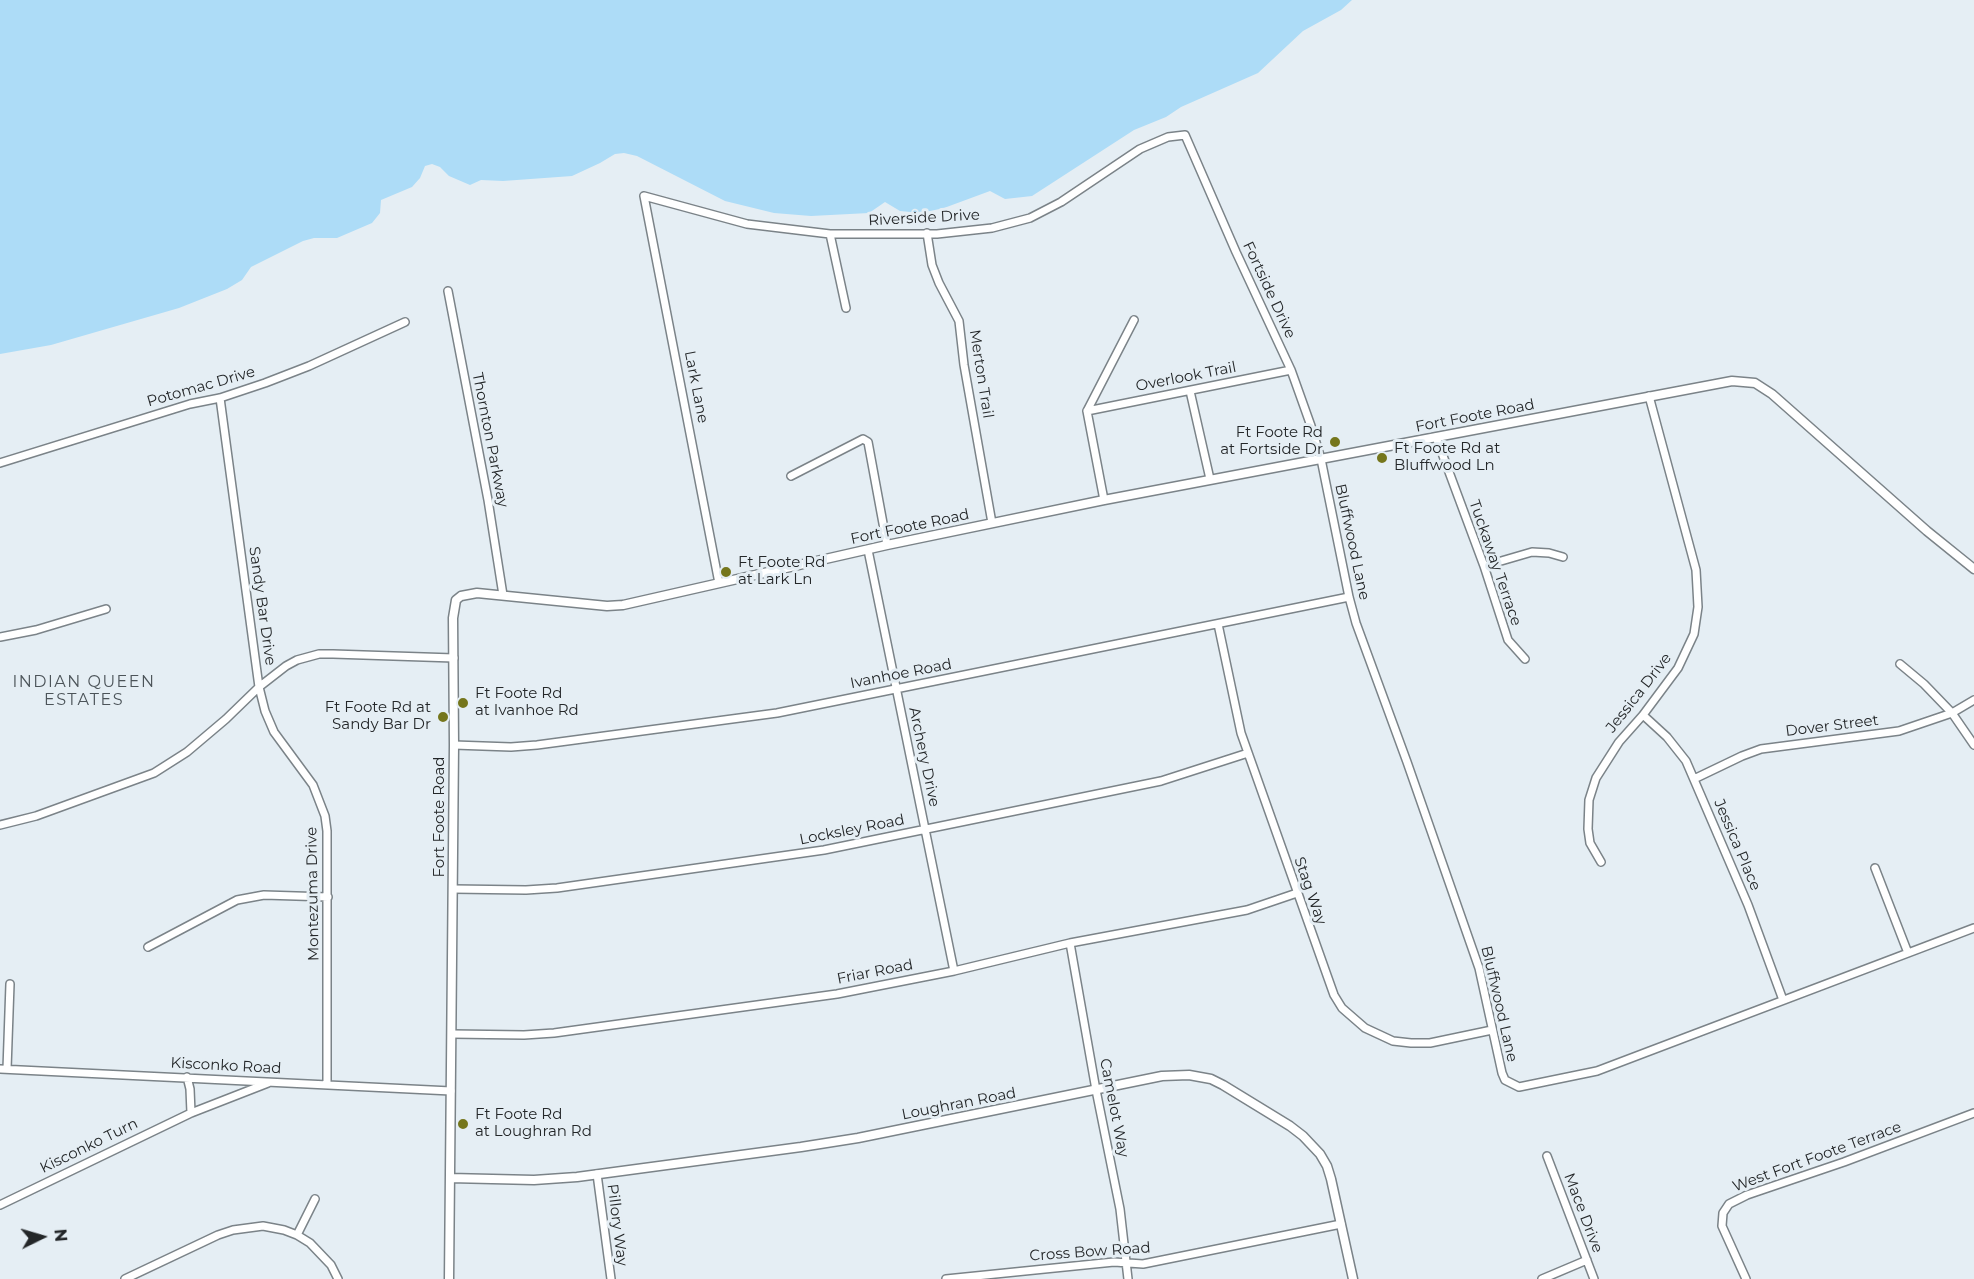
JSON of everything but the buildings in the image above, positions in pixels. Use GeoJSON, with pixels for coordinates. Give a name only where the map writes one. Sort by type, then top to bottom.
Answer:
{"type":"FeatureCollection","features":[{"type":"Feature","properties":{"kind":"street","name":"Riverside Drive"},"geometry":{"type":"LineString","coordinates":[[644,196],[747,225],[830,234],[937,234],[992,228],[1030,218],[1060,202],[1140,149],[1168,137],[1185,135]]}},
{"type":"Feature","properties":{"kind":"street","name":"Fortside Drive"},"geometry":{"type":"LineString","coordinates":[[1185,135],[1291,370],[1321,459]]}},
{"type":"Feature","properties":{"kind":"street","name":"Lark Lane"},"geometry":{"type":"LineString","coordinates":[[644,196],[719,583]]}},
{"type":"Feature","properties":{"kind":"street","name":"Merton Trail"},"geometry":{"type":"LineString","coordinates":[[927,233],[932,265],[959,321],[964,365],[992,523]]}},
{"type":"Feature","properties":{"kind":"street"},"geometry":{"type":"LineString","coordinates":[[830,234],[846,308]]}},
{"type":"Feature","properties":{"kind":"street","name":"Thornton Parkway"},"geometry":{"type":"LineString","coordinates":[[448,291],[488,500],[503,595]]}},
{"type":"Feature","properties":{"kind":"street"},"geometry":{"type":"LineString","coordinates":[[1104,500],[1087,411],[1134,320]]}},
{"type":"Feature","properties":{"kind":"street","name":"Potomac Drive"},"geometry":{"type":"LineString","coordinates":[[0,463],[190,404],[220,398],[309,366],[405,322]]}},
{"type":"Feature","properties":{"kind":"street","name":"Overlook Trail"},"geometry":{"type":"LineString","coordinates":[[1087,411],[1291,370]]}},
{"type":"Feature","properties":{"kind":"street","name":"Fort Foote Road"},"geometry":{"type":"LineString","coordinates":[[449,1279],[453,618],[456,600],[461,596],[468,594],[503,595],[607,606],[650,600],[886,545],[1104,500],[1732,381],[1755,383],[1763,387],[1974,569]]}},
{"type":"Feature","properties":{"kind":"street"},"geometry":{"type":"LineString","coordinates":[[1190,391],[1210,479]]}},
{"type":"Feature","properties":{"kind":"street","name":"Jessica Drive"},"geometry":{"type":"LineString","coordinates":[[1600,862],[1590,843],[1588,819],[1589,800],[1596,778],[1608,757],[1643,715],[1685,657],[1694,634],[1698,607],[1696,570],[1649,396]]}},
{"type":"Feature","properties":{"kind":"street","name":"Sandy Bar Drive"},"geometry":{"type":"LineString","coordinates":[[220,398],[259,687]]}},
{"type":"Feature","properties":{"kind":"street","name":"Tuckaway Terrace"},"geometry":{"type":"LineString","coordinates":[[1436,437],[1484,566],[1508,640],[1525,659]]}},
{"type":"Feature","properties":{"kind":"street"},"geometry":{"type":"LineString","coordinates":[[791,476],[862,439],[868,442],[886,545]]}},
{"type":"Feature","properties":{"kind":"street","name":"Bluffwood Lane"},"geometry":{"type":"LineString","coordinates":[[1321,459],[1349,597],[1479,968],[1505,1080],[1512,1085],[1526,1086],[1597,1071],[1974,928]]}},
{"type":"Feature","properties":{"kind":"street","name":"Archery Drive"},"geometry":{"type":"LineString","coordinates":[[868,550],[954,970]]}},
{"type":"Feature","properties":{"kind":"street"},"geometry":{"type":"LineString","coordinates":[[1484,566],[1532,552],[1563,557]]}},
{"type":"Feature","properties":{"kind":"street","name":"Ivanhoe Road"},"geometry":{"type":"LineString","coordinates":[[454,745],[511,747],[537,745],[777,713],[1349,597]]}},
{"type":"Feature","properties":{"kind":"street"},"geometry":{"type":"LineString","coordinates":[[0,637],[36,630],[106,609]]}},
{"type":"Feature","properties":{"kind":"street","name":"Stag Way"},"geometry":{"type":"LineString","coordinates":[[1218,624],[1241,733],[1334,996],[1342,1008],[1365,1028],[1393,1041],[1430,1043],[1492,1030]]}},
{"type":"Feature","properties":{"kind":"street","name":"Sandy Bar Drive"},"geometry":{"type":"LineString","coordinates":[[259,687],[286,666],[297,660],[319,654],[454,658]]}},
{"type":"Feature","properties":{"kind":"street"},"geometry":{"type":"LineString","coordinates":[[1900,664],[1924,684],[1952,713],[1974,745]]}},
{"type":"Feature","properties":{"kind":"street"},"geometry":{"type":"LineString","coordinates":[[0,825],[36,816],[154,773],[195,746],[259,687]]}},
{"type":"Feature","properties":{"kind":"street","name":"Montezuma Drive"},"geometry":{"type":"LineString","coordinates":[[259,687],[265,711],[274,732],[308,776],[321,803],[327,831],[327,1083]]}},
{"type":"Feature","properties":{"kind":"street","name":"Dover Street"},"geometry":{"type":"LineString","coordinates":[[1694,779],[1761,749],[1899,730],[1952,713],[1974,700]]}},
{"type":"Feature","properties":{"kind":"street","name":"Jessica Place"},"geometry":{"type":"LineString","coordinates":[[1643,715],[1667,736],[1686,761],[1748,905],[1783,1000]]}},
{"type":"Feature","properties":{"kind":"street","name":"Locksley Road"},"geometry":{"type":"LineString","coordinates":[[453,890],[557,888],[797,854],[1161,781],[1248,753]]}},
{"type":"Feature","properties":{"kind":"street"},"geometry":{"type":"LineString","coordinates":[[1875,868],[1908,953]]}},
{"type":"Feature","properties":{"kind":"street","name":"Friar Road"},"geometry":{"type":"LineString","coordinates":[[452,1034],[524,1035],[610,1026],[837,994],[1070,944],[1247,910],[1297,893]]}},
{"type":"Feature","properties":{"kind":"street"},"geometry":{"type":"LineString","coordinates":[[148,947],[237,900],[264,895],[328,897]]}},
{"type":"Feature","properties":{"kind":"street","name":"Camelot Way"},"geometry":{"type":"LineString","coordinates":[[1070,944],[1120,1209],[1128,1279]]}},
{"type":"Feature","properties":{"kind":"street"},"geometry":{"type":"LineString","coordinates":[[4,1069],[10,984]]}},
{"type":"Feature","properties":{"kind":"street","name":"Kisconko Road"},"geometry":{"type":"LineString","coordinates":[[4,1069],[327,1083],[451,1091]]}},
{"type":"Feature","properties":{"kind":"street","name":"Loughran Road"},"geometry":{"type":"LineString","coordinates":[[450,1178],[534,1180],[597,1174],[858,1138],[1176,1074],[1201,1077],[1223,1085],[1290,1126],[1312,1145],[1327,1166],[1353,1279]]}},
{"type":"Feature","properties":{"kind":"street"},"geometry":{"type":"LineString","coordinates":[[187,1077],[191,1113]]}},
{"type":"Feature","properties":{"kind":"street","name":"Kisconko Turn"},"geometry":{"type":"LineString","coordinates":[[0,1205],[191,1113],[227,1097],[273,1082]]}},
{"type":"Feature","properties":{"kind":"street","name":"West Fort Foote Terrace"},"geometry":{"type":"LineString","coordinates":[[1746,1279],[1722,1226],[1723,1213],[1729,1204],[1974,1113]]}},
{"type":"Feature","properties":{"kind":"street","name":"Mace Drive"},"geometry":{"type":"LineString","coordinates":[[1547,1156],[1594,1279]]}},
{"type":"Feature","properties":{"kind":"street","name":"Pillory Way"},"geometry":{"type":"LineString","coordinates":[[597,1174],[611,1279]]}},
{"type":"Feature","properties":{"kind":"street"},"geometry":{"type":"LineString","coordinates":[[297,1235],[315,1199]]}},
{"type":"Feature","properties":{"kind":"street","name":"Cross Bow Road"},"geometry":{"type":"LineString","coordinates":[[946,1279],[1114,1262],[1143,1264],[1341,1224]]}},
{"type":"Feature","properties":{"kind":"street"},"geometry":{"type":"LineString","coordinates":[[125,1279],[233,1230],[247,1227],[273,1227],[297,1235],[322,1254],[338,1279]]}},
{"type":"Feature","properties":{"kind":"street"},"geometry":{"type":"LineString","coordinates":[[1542,1279],[1587,1260]]}},
{"type":"Feature","properties":{"kind":"water"},"geometry":{"type":"Polygon","coordinates":[[[0,0],[1352,0],[1341,10],[1303,31],[1258,73],[1134,130],[1032,196],[1005,199],[990,191],[944,208],[921,213],[900,211],[885,202],[869,213],[811,216],[774,213],[725,201],[637,156],[624,153],[615,154],[572,176],[503,181],[481,180],[470,185],[449,176],[440,167],[432,164],[425,166],[420,178],[412,187],[381,200],[380,213],[372,223],[337,238],[314,238],[303,241],[251,267],[242,280],[227,289],[179,308],[51,345],[0,354],[0,0]]]}},
{"type":"Feature","properties":{"kind":"place","name":"Ft Foote Rd at Fortside Dr"},"geometry":{"type":"Point","coordinates":[1335,442]}},
{"type":"Feature","properties":{"kind":"place","name":"Ft Foote Rd at Bluffwood Ln"},"geometry":{"type":"Point","coordinates":[1382,458]}},
{"type":"Feature","properties":{"kind":"place","name":"Ft Foote Rd at Lark Ln"},"geometry":{"type":"Point","coordinates":[726,572]}},
{"type":"Feature","properties":{"kind":"place","name":"Ft Foote Rd at Ivanhoe Rd"},"geometry":{"type":"Point","coordinates":[463,703]}},
{"type":"Feature","properties":{"kind":"place","name":"Ft Foote Rd at Sandy Bar Dr"},"geometry":{"type":"Point","coordinates":[443,717]}},
{"type":"Feature","properties":{"kind":"place","name":"Ft Foote Rd at Loughran Rd"},"geometry":{"type":"Point","coordinates":[463,1124]}},
{"type":"Feature","properties":{"kind":"district","name":"INDIAN QUEEN ESTATES"},"geometry":{"type":"Point","coordinates":[84,691]}}]}
